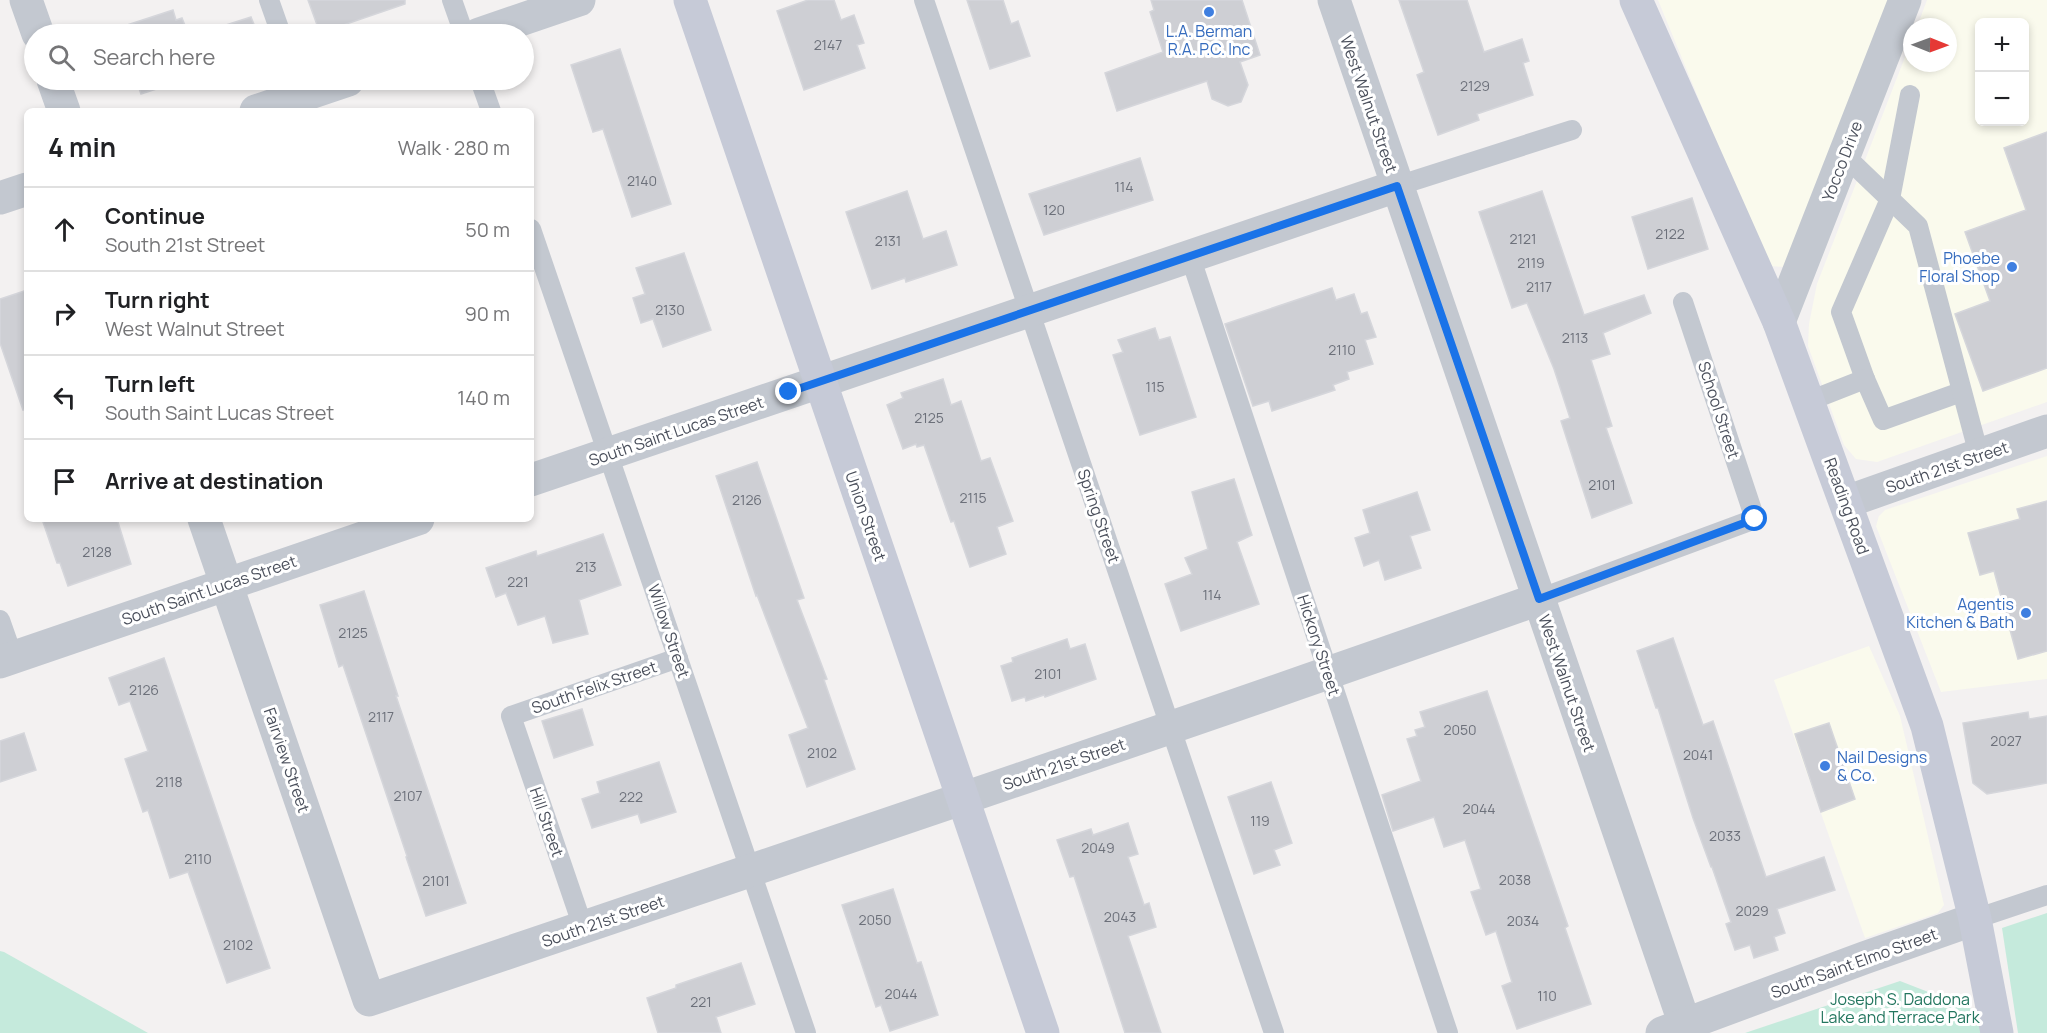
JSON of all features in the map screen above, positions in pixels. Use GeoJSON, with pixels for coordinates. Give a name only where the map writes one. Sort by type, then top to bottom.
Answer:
{"type":"FeatureCollection","features":[{"type":"Feature","properties":{"kind":"street"},"geometry":{"type":"LineString","coordinates":[[26,0],[34,24]]}},
{"type":"Feature","properties":{"kind":"street"},"geometry":{"type":"LineString","coordinates":[[508,24],[579,0]]}},
{"type":"Feature","properties":{"kind":"street","name":"Union Street"},"geometry":{"type":"LineString","coordinates":[[690,0],[1043,1033]]}},
{"type":"Feature","properties":{"kind":"street","name":"West Walnut Street"},"geometry":{"type":"LineString","coordinates":[[1334,0],[1539,599],[1673,1029]]}},
{"type":"Feature","properties":{"kind":"street","name":"Reading Road"},"geometry":{"type":"LineString","coordinates":[[1636,0],[1779,322],[1927,726],[1975,919],[1994,1021]]}},
{"type":"Feature","properties":{"kind":"street","name":"Yocco Drive"},"geometry":{"type":"LineString","coordinates":[[1779,322],[1905,0]]}},
{"type":"Feature","properties":{"kind":"street"},"geometry":{"type":"LineString","coordinates":[[57,90],[63,108]]}},
{"type":"Feature","properties":{"kind":"street"},"geometry":{"type":"LineString","coordinates":[[261,108],[294,90]]}},
{"type":"Feature","properties":{"kind":"street","name":"South Saint Lucas Street"},"geometry":{"type":"LineString","coordinates":[[534,479],[1397,186]]}},
{"type":"Feature","properties":{"kind":"street"},"geometry":{"type":"LineString","coordinates":[[0,198],[24,190]]}},
{"type":"Feature","properties":{"kind":"street","name":"South 21st Street"},"geometry":{"type":"LineString","coordinates":[[1846,502],[2047,431]]}},
{"type":"Feature","properties":{"kind":"street","name":"Fairview Street"},"geometry":{"type":"LineString","coordinates":[[205,522],[369,1000]]}},
{"type":"Feature","properties":{"kind":"street","name":"South Saint Lucas Street"},"geometry":{"type":"LineString","coordinates":[[6,660],[409,522]]}},
{"type":"Feature","properties":{"kind":"street","name":"South 21st Street"},"geometry":{"type":"LineString","coordinates":[[369,1000],[963,799],[1539,599]]}},
{"type":"Feature","properties":{"kind":"street","name":"South Saint Elmo Street"},"geometry":{"type":"LineString","coordinates":[[1673,1029],[1975,919]]}},
{"type":"Feature","properties":{"kind":"lane"},"geometry":{"type":"LineString","coordinates":[[269,0],[277,24]]}},
{"type":"Feature","properties":{"kind":"lane"},"geometry":{"type":"LineString","coordinates":[[453,0],[461,24]]}},
{"type":"Feature","properties":{"kind":"lane","name":"Spring Street"},"geometry":{"type":"LineString","coordinates":[[924,0],[1274,1033]]}},
{"type":"Feature","properties":{"kind":"lane"},"geometry":{"type":"LineString","coordinates":[[483,90],[489,108]]}},
{"type":"Feature","properties":{"kind":"lane"},"geometry":{"type":"LineString","coordinates":[[1910,95],[1890,199],[1841,312],[1865,379],[1883,420],[1961,392]]}},
{"type":"Feature","properties":{"kind":"lane","name":"South Saint Lucas Street"},"geometry":{"type":"LineString","coordinates":[[1397,186],[1572,130]]}},
{"type":"Feature","properties":{"kind":"lane"},"geometry":{"type":"LineString","coordinates":[[1844,155],[1917,226],[1979,455]]}},
{"type":"Feature","properties":{"kind":"lane","name":"Willow Street"},"geometry":{"type":"LineString","coordinates":[[534,238],[806,1033]]}},
{"type":"Feature","properties":{"kind":"lane","name":"Hickory Street"},"geometry":{"type":"LineString","coordinates":[[1190,256],[1448,1033]]}},
{"type":"Feature","properties":{"kind":"lane","name":"School Street"},"geometry":{"type":"LineString","coordinates":[[1683,302],[1755,519]]}},
{"type":"Feature","properties":{"kind":"lane"},"geometry":{"type":"LineString","coordinates":[[1809,400],[1865,379]]}},
{"type":"Feature","properties":{"kind":"lane","name":"South 21st Street"},"geometry":{"type":"LineString","coordinates":[[1539,599],[1755,519]]}},
{"type":"Feature","properties":{"kind":"lane"},"geometry":{"type":"LineString","coordinates":[[0,620],[6,660]]}},
{"type":"Feature","properties":{"kind":"lane","name":"South Felix Street"},"geometry":{"type":"LineString","coordinates":[[511,716],[678,658]]}},
{"type":"Feature","properties":{"kind":"lane","name":"Hill Street"},"geometry":{"type":"LineString","coordinates":[[511,716],[583,927]]}},
{"type":"Feature","properties":{"kind":"lane","name":"South Saint Elmo Street"},"geometry":{"type":"LineString","coordinates":[[1975,919],[2047,895]]}},
{"type":"Feature","properties":{"kind":"shaded area"},"geometry":{"type":"Polygon","coordinates":[[[1658,0],[1889,0],[1784,267],[1769,266],[1761,250],[1658,0]]]}},
{"type":"Feature","properties":{"kind":"shaded area"},"geometry":{"type":"Polygon","coordinates":[[[1927,0],[2047,0],[2047,402],[1877,462],[1856,459],[1844,445],[1808,346],[1809,324],[1817,284],[1903,62],[1903,72],[1957,72],[1957,18],[1920,18],[1927,0]]]}},
{"type":"Feature","properties":{"kind":"shaded area"},"geometry":{"type":"Polygon","coordinates":[[[2047,456],[2047,679],[1941,692],[1876,526],[1879,516],[1885,510],[2047,456]]]}},
{"type":"Feature","properties":{"kind":"shaded area"},"geometry":{"type":"Polygon","coordinates":[[[1869,646],[1900,716],[1944,905],[1938,913],[1865,938],[1774,680],[1869,646]]]}},
{"type":"Feature","properties":{"kind":"green space","name":"Joseph S. Daddona Lake and Terrace Park"},"geometry":{"type":"Polygon","coordinates":[[[2047,913],[2047,1033],[2018,1033],[2002,928],[2047,913]]]}},
{"type":"Feature","properties":{"kind":"green space"},"geometry":{"type":"Polygon","coordinates":[[[0,951],[4,952],[148,1033],[0,1033],[0,951]]]}},
{"type":"Feature","properties":{"kind":"green space","name":"Joseph S. Daddona Lake and Terrace Park"},"geometry":{"type":"Polygon","coordinates":[[[1900,981],[1977,1011],[1982,1033],[1745,1033],[1900,981]]]}},
{"type":"Feature","properties":{"kind":"building"},"geometry":{"type":"Polygon","coordinates":[[[308,0],[405,0],[405,4],[346,24],[317,24],[308,0]]]}},
{"type":"Feature","properties":{"kind":"building"},"geometry":{"type":"Polygon","coordinates":[[[808,0],[834,0],[841,20],[854,15],[864,43],[857,45],[865,68],[804,90],[777,11],[808,0]]]}},
{"type":"Feature","properties":{"kind":"building"},"geometry":{"type":"Polygon","coordinates":[[[967,0],[1003,0],[1011,24],[1018,21],[1030,56],[990,69],[967,0]]]}},
{"type":"Feature","properties":{"kind":"building"},"geometry":{"type":"Polygon","coordinates":[[[1151,0],[1242,0],[1260,55],[1240,62],[1248,85],[1241,102],[1228,106],[1212,99],[1207,81],[1117,111],[1105,73],[1163,52],[1150,12],[1154,10],[1151,0]]]}},
{"type":"Feature","properties":{"kind":"building"},"geometry":{"type":"Polygon","coordinates":[[[1399,0],[1467,0],[1484,52],[1522,39],[1529,61],[1523,63],[1533,95],[1477,114],[1479,120],[1438,135],[1417,75],[1424,72],[1399,0]]]}},
{"type":"Feature","properties":{"kind":"building"},"geometry":{"type":"Polygon","coordinates":[[[173,10],[176,20],[182,18],[184,24],[130,24],[173,10]]]}},
{"type":"Feature","properties":{"kind":"building"},"geometry":{"type":"Polygon","coordinates":[[[251,17],[254,24],[229,24],[251,17]]]}},
{"type":"Feature","properties":{"kind":"building"},"geometry":{"type":"Polygon","coordinates":[[[620,49],[671,204],[632,217],[603,129],[593,132],[571,65],[620,49]]]}},
{"type":"Feature","properties":{"kind":"building"},"geometry":{"type":"Polygon","coordinates":[[[140,90],[153,90],[141,94],[140,90]]]}},
{"type":"Feature","properties":{"kind":"building","name":"Phoebe Floral Shop"},"geometry":{"type":"Polygon","coordinates":[[[2047,132],[2047,368],[1983,391],[1955,314],[1990,301],[1965,232],[2026,210],[2004,148],[2047,132]]]}},
{"type":"Feature","properties":{"kind":"building"},"geometry":{"type":"Polygon","coordinates":[[[1140,158],[1153,200],[1044,235],[1029,194],[1140,158]]]}},
{"type":"Feature","properties":{"kind":"building"},"geometry":{"type":"Polygon","coordinates":[[[907,191],[923,239],[946,231],[957,265],[906,282],[905,278],[872,289],[846,212],[907,191]]]}},
{"type":"Feature","properties":{"kind":"building"},"geometry":{"type":"Polygon","coordinates":[[[1542,191],[1584,315],[1644,295],[1651,313],[1603,333],[1610,354],[1591,360],[1612,426],[1606,428],[1632,503],[1592,518],[1561,421],[1570,418],[1554,369],[1527,303],[1512,308],[1479,212],[1542,191]]]}},
{"type":"Feature","properties":{"kind":"building"},"geometry":{"type":"Polygon","coordinates":[[[1692,198],[1708,249],[1648,269],[1632,217],[1692,198]]]}},
{"type":"Feature","properties":{"kind":"building"},"geometry":{"type":"Polygon","coordinates":[[[684,253],[711,330],[663,347],[653,319],[641,323],[633,298],[645,294],[636,268],[684,253]]]}},
{"type":"Feature","properties":{"kind":"building"},"geometry":{"type":"Polygon","coordinates":[[[1332,288],[1336,300],[1354,294],[1361,314],[1367,312],[1376,337],[1365,340],[1373,364],[1347,372],[1349,379],[1333,385],[1335,390],[1272,411],[1269,401],[1253,406],[1225,324],[1332,288]]]}},
{"type":"Feature","properties":{"kind":"building"},"geometry":{"type":"Polygon","coordinates":[[[24,291],[23,410],[0,343],[0,299],[24,291]]]}},
{"type":"Feature","properties":{"kind":"building"},"geometry":{"type":"Polygon","coordinates":[[[1155,328],[1159,340],[1170,337],[1196,417],[1140,435],[1113,355],[1123,352],[1118,340],[1155,328]]]}},
{"type":"Feature","properties":{"kind":"building"},"geometry":{"type":"Polygon","coordinates":[[[943,379],[951,405],[961,401],[981,461],[990,458],[1013,521],[997,527],[1006,554],[970,567],[954,521],[951,522],[924,445],[917,447],[916,444],[903,449],[887,405],[903,398],[901,393],[943,379]]]}},
{"type":"Feature","properties":{"kind":"building"},"geometry":{"type":"Polygon","coordinates":[[[757,462],[804,598],[797,600],[827,679],[824,680],[855,769],[807,787],[789,735],[808,728],[756,596],[716,476],[757,462]]]}},
{"type":"Feature","properties":{"kind":"building"},"geometry":{"type":"Polygon","coordinates":[[[1234,479],[1252,535],[1237,542],[1259,604],[1181,631],[1165,584],[1192,574],[1185,558],[1208,549],[1192,492],[1234,479]]]}},
{"type":"Feature","properties":{"kind":"building"},"geometry":{"type":"Polygon","coordinates":[[[1417,492],[1430,530],[1410,536],[1421,568],[1385,580],[1379,560],[1364,566],[1355,538],[1370,533],[1363,510],[1417,492]]]}},
{"type":"Feature","properties":{"kind":"building","name":"Agentis Kitchen & Bath"},"geometry":{"type":"Polygon","coordinates":[[[2047,501],[2047,651],[2018,659],[1994,571],[1980,575],[1968,533],[2020,519],[2017,509],[2047,501]]]}},
{"type":"Feature","properties":{"kind":"building"},"geometry":{"type":"Polygon","coordinates":[[[43,522],[118,522],[131,564],[68,586],[60,563],[57,563],[43,522]]]}},
{"type":"Feature","properties":{"kind":"building"},"geometry":{"type":"Polygon","coordinates":[[[603,534],[621,585],[579,600],[588,634],[553,643],[545,616],[518,625],[506,593],[496,597],[486,568],[536,551],[537,556],[603,534]]]}},
{"type":"Feature","properties":{"kind":"building"},"geometry":{"type":"Polygon","coordinates":[[[364,591],[398,696],[396,696],[466,903],[426,916],[343,665],[339,667],[320,605],[364,591]]]}},
{"type":"Feature","properties":{"kind":"building"},"geometry":{"type":"Polygon","coordinates":[[[1673,638],[1703,725],[1713,721],[1766,877],[1824,857],[1835,890],[1777,909],[1785,933],[1774,937],[1778,950],[1754,958],[1750,945],[1735,950],[1726,924],[1731,922],[1693,818],[1637,651],[1673,638]]]}},
{"type":"Feature","properties":{"kind":"building"},"geometry":{"type":"Polygon","coordinates":[[[1067,639],[1070,649],[1085,644],[1096,679],[1045,697],[1044,695],[1026,701],[1025,697],[1012,701],[1001,666],[1013,662],[1012,658],[1067,639]]]}},
{"type":"Feature","properties":{"kind":"building"},"geometry":{"type":"Polygon","coordinates":[[[164,658],[270,968],[227,983],[188,872],[170,878],[148,810],[143,812],[125,759],[148,751],[130,701],[119,705],[109,678],[164,658]]]}},
{"type":"Feature","properties":{"kind":"building"},"geometry":{"type":"Polygon","coordinates":[[[1487,691],[1568,926],[1565,928],[1591,1004],[1517,1029],[1502,986],[1512,982],[1496,931],[1486,935],[1471,892],[1481,889],[1465,840],[1444,847],[1434,817],[1393,831],[1382,795],[1421,781],[1407,739],[1417,736],[1415,730],[1425,727],[1420,712],[1487,691]]]}},
{"type":"Feature","properties":{"kind":"building"},"geometry":{"type":"Polygon","coordinates":[[[582,709],[593,745],[554,758],[542,721],[582,709]]]}},
{"type":"Feature","properties":{"kind":"building"},"geometry":{"type":"Polygon","coordinates":[[[2028,712],[2029,719],[2047,716],[2047,783],[1987,794],[1973,783],[1963,723],[2028,712]]]}},
{"type":"Feature","properties":{"kind":"building","name":"Nail Designs & Co."},"geometry":{"type":"Polygon","coordinates":[[[1829,723],[1855,799],[1821,812],[1795,734],[1829,723]]]}},
{"type":"Feature","properties":{"kind":"building"},"geometry":{"type":"Polygon","coordinates":[[[24,733],[36,770],[0,782],[0,741],[24,733]]]}},
{"type":"Feature","properties":{"kind":"building"},"geometry":{"type":"Polygon","coordinates":[[[659,762],[676,812],[641,823],[638,814],[592,828],[582,799],[600,793],[597,782],[659,762]]]}},
{"type":"Feature","properties":{"kind":"building"},"geometry":{"type":"Polygon","coordinates":[[[1271,782],[1292,843],[1274,850],[1280,865],[1254,874],[1228,797],[1271,782]]]}},
{"type":"Feature","properties":{"kind":"building"},"geometry":{"type":"Polygon","coordinates":[[[1128,823],[1138,854],[1128,857],[1144,905],[1149,903],[1156,927],[1128,936],[1161,1033],[1125,1033],[1074,876],[1070,877],[1057,840],[1091,829],[1093,835],[1128,823]]]}},
{"type":"Feature","properties":{"kind":"building"},"geometry":{"type":"Polygon","coordinates":[[[893,889],[917,963],[921,962],[938,1015],[890,1031],[881,1005],[876,1007],[842,905],[893,889]]]}},
{"type":"Feature","properties":{"kind":"building"},"geometry":{"type":"Polygon","coordinates":[[[741,963],[755,1004],[716,1017],[721,1033],[658,1033],[647,998],[676,988],[676,985],[741,963]]]}},
{"type":"Feature","properties":{"kind":"place","name":"L.A. Berman R.A. P.C. Inc"},"geometry":{"type":"Point","coordinates":[1209,12]}},
{"type":"Feature","properties":{"kind":"place","name":"Phoebe Floral Shop"},"geometry":{"type":"Point","coordinates":[2012,267]}},
{"type":"Feature","properties":{"kind":"place","name":"Agentis Kitchen & Bath"},"geometry":{"type":"Point","coordinates":[2026,613]}},
{"type":"Feature","properties":{"kind":"place","name":"Nail Designs & Co."},"geometry":{"type":"Point","coordinates":[1825,766]}},
{"type":"Feature","properties":{"kind":"route"},"geometry":{"type":"LineString","coordinates":[[789,392],[1397,186],[1539,599],[1755,519]]}}]}
